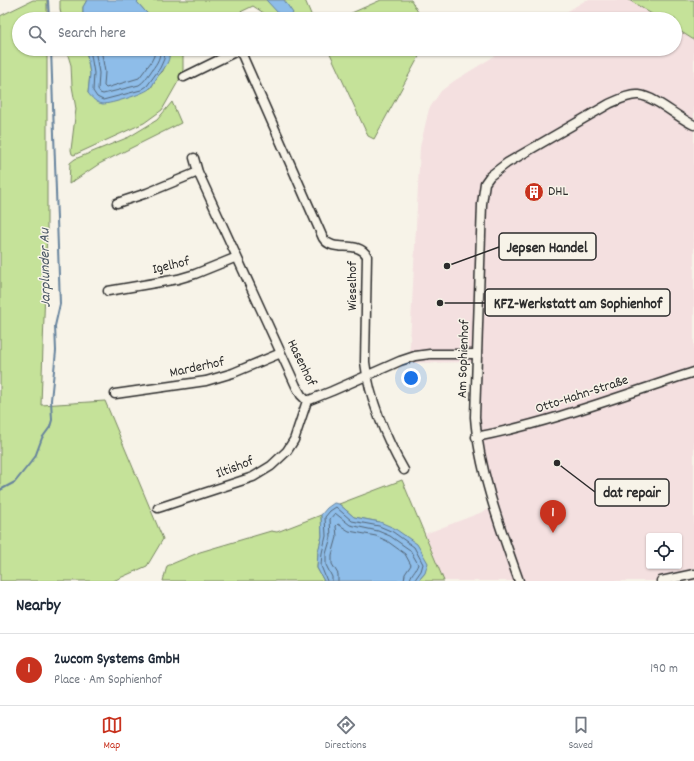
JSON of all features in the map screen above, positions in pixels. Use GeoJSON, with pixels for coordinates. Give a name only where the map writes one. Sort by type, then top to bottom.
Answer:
{"type":"FeatureCollection","features":[{"type":"Feature","properties":{"kind":"street","name":"Wieselhof"},"geometry":{"type":"LineString","coordinates":[[184,77],[227,56]]}},
{"type":"Feature","properties":{"kind":"street","name":"Wieselhof"},"geometry":{"type":"LineString","coordinates":[[244,56],[326,243],[331,245],[360,248],[367,256],[366,376],[370,393],[390,444],[404,470]]}},
{"type":"Feature","properties":{"kind":"street","name":"Am Sophienhof"},"geometry":{"type":"LineString","coordinates":[[519,581],[489,487],[476,437],[475,417],[477,354],[483,191],[485,183],[490,176],[507,163],[609,104],[623,98],[639,96],[653,101],[694,125]]}},
{"type":"Feature","properties":{"kind":"street","name":"Hasenhof"},"geometry":{"type":"LineString","coordinates":[[194,158],[198,172],[296,386],[301,395],[307,400],[332,392],[415,356],[430,354],[477,354]]}},
{"type":"Feature","properties":{"kind":"street"},"geometry":{"type":"LineString","coordinates":[[117,203],[147,193],[198,172]]}},
{"type":"Feature","properties":{"kind":"street","name":"Igelhof"},"geometry":{"type":"LineString","coordinates":[[108,291],[178,279],[195,274],[237,257]]}},
{"type":"Feature","properties":{"kind":"street","name":"Marderhof"},"geometry":{"type":"LineString","coordinates":[[114,394],[206,381],[245,369],[281,353]]}},
{"type":"Feature","properties":{"kind":"street","name":"Otto-Hahn-Straße"},"geometry":{"type":"LineString","coordinates":[[476,437],[506,432],[534,424],[694,372]]}},
{"type":"Feature","properties":{"kind":"street","name":"Iltishof"},"geometry":{"type":"LineString","coordinates":[[158,508],[253,477],[272,466],[287,451],[294,440],[307,400]]}},
{"type":"Feature","properties":{"kind":"street"},"geometry":{"type":"LineString","coordinates":[[661,581],[694,574]]}},
{"type":"Feature","properties":{"kind":"shaded area"},"geometry":{"type":"Polygon","coordinates":[[[586,0],[629,0],[649,12],[566,12],[586,0]]]}},
{"type":"Feature","properties":{"kind":"shaded area"},"geometry":{"type":"Polygon","coordinates":[[[682,32],[694,40],[694,581],[444,581],[425,534],[490,509],[475,457],[470,419],[472,362],[409,363],[420,147],[429,109],[441,91],[454,81],[495,56],[682,56],[682,32]]]}},
{"type":"Feature","properties":{"kind":"green space"},"geometry":{"type":"Polygon","coordinates":[[[33,0],[47,0],[47,12],[12,12],[12,56],[47,56],[47,229],[41,405],[105,401],[163,539],[147,566],[113,581],[0,581],[0,16],[33,0]]]}},
{"type":"Feature","properties":{"kind":"green space"},"geometry":{"type":"Polygon","coordinates":[[[60,0],[87,0],[83,7],[83,12],[61,12],[60,0]]]}},
{"type":"Feature","properties":{"kind":"green space"},"geometry":{"type":"Polygon","coordinates":[[[139,0],[305,0],[310,12],[262,12],[253,6],[241,12],[146,12],[137,2],[139,0]]]}},
{"type":"Feature","properties":{"kind":"green space"},"geometry":{"type":"Polygon","coordinates":[[[381,0],[411,0],[418,12],[354,12],[381,0]]]}},
{"type":"Feature","properties":{"kind":"green space"},"geometry":{"type":"Polygon","coordinates":[[[629,0],[694,0],[694,40],[682,32],[682,12],[649,12],[629,0]]]}},
{"type":"Feature","properties":{"kind":"green space"},"geometry":{"type":"Polygon","coordinates":[[[68,56],[87,56],[90,74],[88,93],[151,88],[157,77],[163,71],[169,56],[183,56],[183,73],[162,110],[144,123],[74,155],[72,154],[71,150],[76,109],[72,86],[71,65],[68,56]]]}},
{"type":"Feature","properties":{"kind":"green space"},"geometry":{"type":"Polygon","coordinates":[[[331,56],[419,56],[374,139],[368,136],[331,56]]]}},
{"type":"Feature","properties":{"kind":"green space"},"geometry":{"type":"Polygon","coordinates":[[[172,102],[181,123],[99,164],[69,184],[70,163],[75,159],[129,137],[157,120],[172,102]]]}},
{"type":"Feature","properties":{"kind":"green space"},"geometry":{"type":"Polygon","coordinates":[[[402,480],[444,581],[418,581],[425,573],[380,522],[354,517],[339,504],[402,480]]]}},
{"type":"Feature","properties":{"kind":"green space"},"geometry":{"type":"Polygon","coordinates":[[[321,515],[322,536],[318,552],[317,568],[324,581],[163,581],[167,566],[200,552],[271,531],[277,532],[321,515]]]}},
{"type":"Feature","properties":{"kind":"water"},"geometry":{"type":"Polygon","coordinates":[[[87,0],[139,0],[137,2],[146,12],[83,12],[83,7],[87,0]]]}},
{"type":"Feature","properties":{"kind":"water"},"geometry":{"type":"Polygon","coordinates":[[[266,0],[284,0],[292,12],[277,12],[266,0]]]}},
{"type":"Feature","properties":{"kind":"water"},"geometry":{"type":"Polygon","coordinates":[[[87,56],[169,56],[166,65],[149,89],[113,102],[103,104],[96,101],[88,93],[90,74],[87,56]]]}},
{"type":"Feature","properties":{"kind":"water"},"geometry":{"type":"Polygon","coordinates":[[[334,503],[339,504],[354,517],[380,522],[394,528],[417,544],[428,563],[425,573],[418,581],[324,581],[317,568],[318,552],[322,536],[321,515],[334,503]]]}},
{"type":"Feature","properties":{"kind":"waterway","name":"Jarplunder Au"},"geometry":{"type":"LineString","coordinates":[[48,0],[49,12]]}},
{"type":"Feature","properties":{"kind":"waterway","name":"Jarplunder Au"},"geometry":{"type":"LineString","coordinates":[[0,490],[15,482],[35,457],[42,438],[50,427],[52,420],[51,400],[56,351],[55,326],[60,304],[51,56]]}},
{"type":"Feature","properties":{"kind":"place","name":"DHL"},"geometry":{"type":"Point","coordinates":[534,192]}},
{"type":"Feature","properties":{"kind":"place","name":"Jepsen Handel"},"geometry":{"type":"Point","coordinates":[447,266]}},
{"type":"Feature","properties":{"kind":"place","name":"KFZ-Werkstatt am Sophienhof"},"geometry":{"type":"Point","coordinates":[440,303]}},
{"type":"Feature","properties":{"kind":"place","name":"dat repair"},"geometry":{"type":"Point","coordinates":[557,463]}},
{"type":"Feature","properties":{"kind":"place","name":"2wcom Systems GmbH"},"geometry":{"type":"Point","coordinates":[553,533]}}]}
